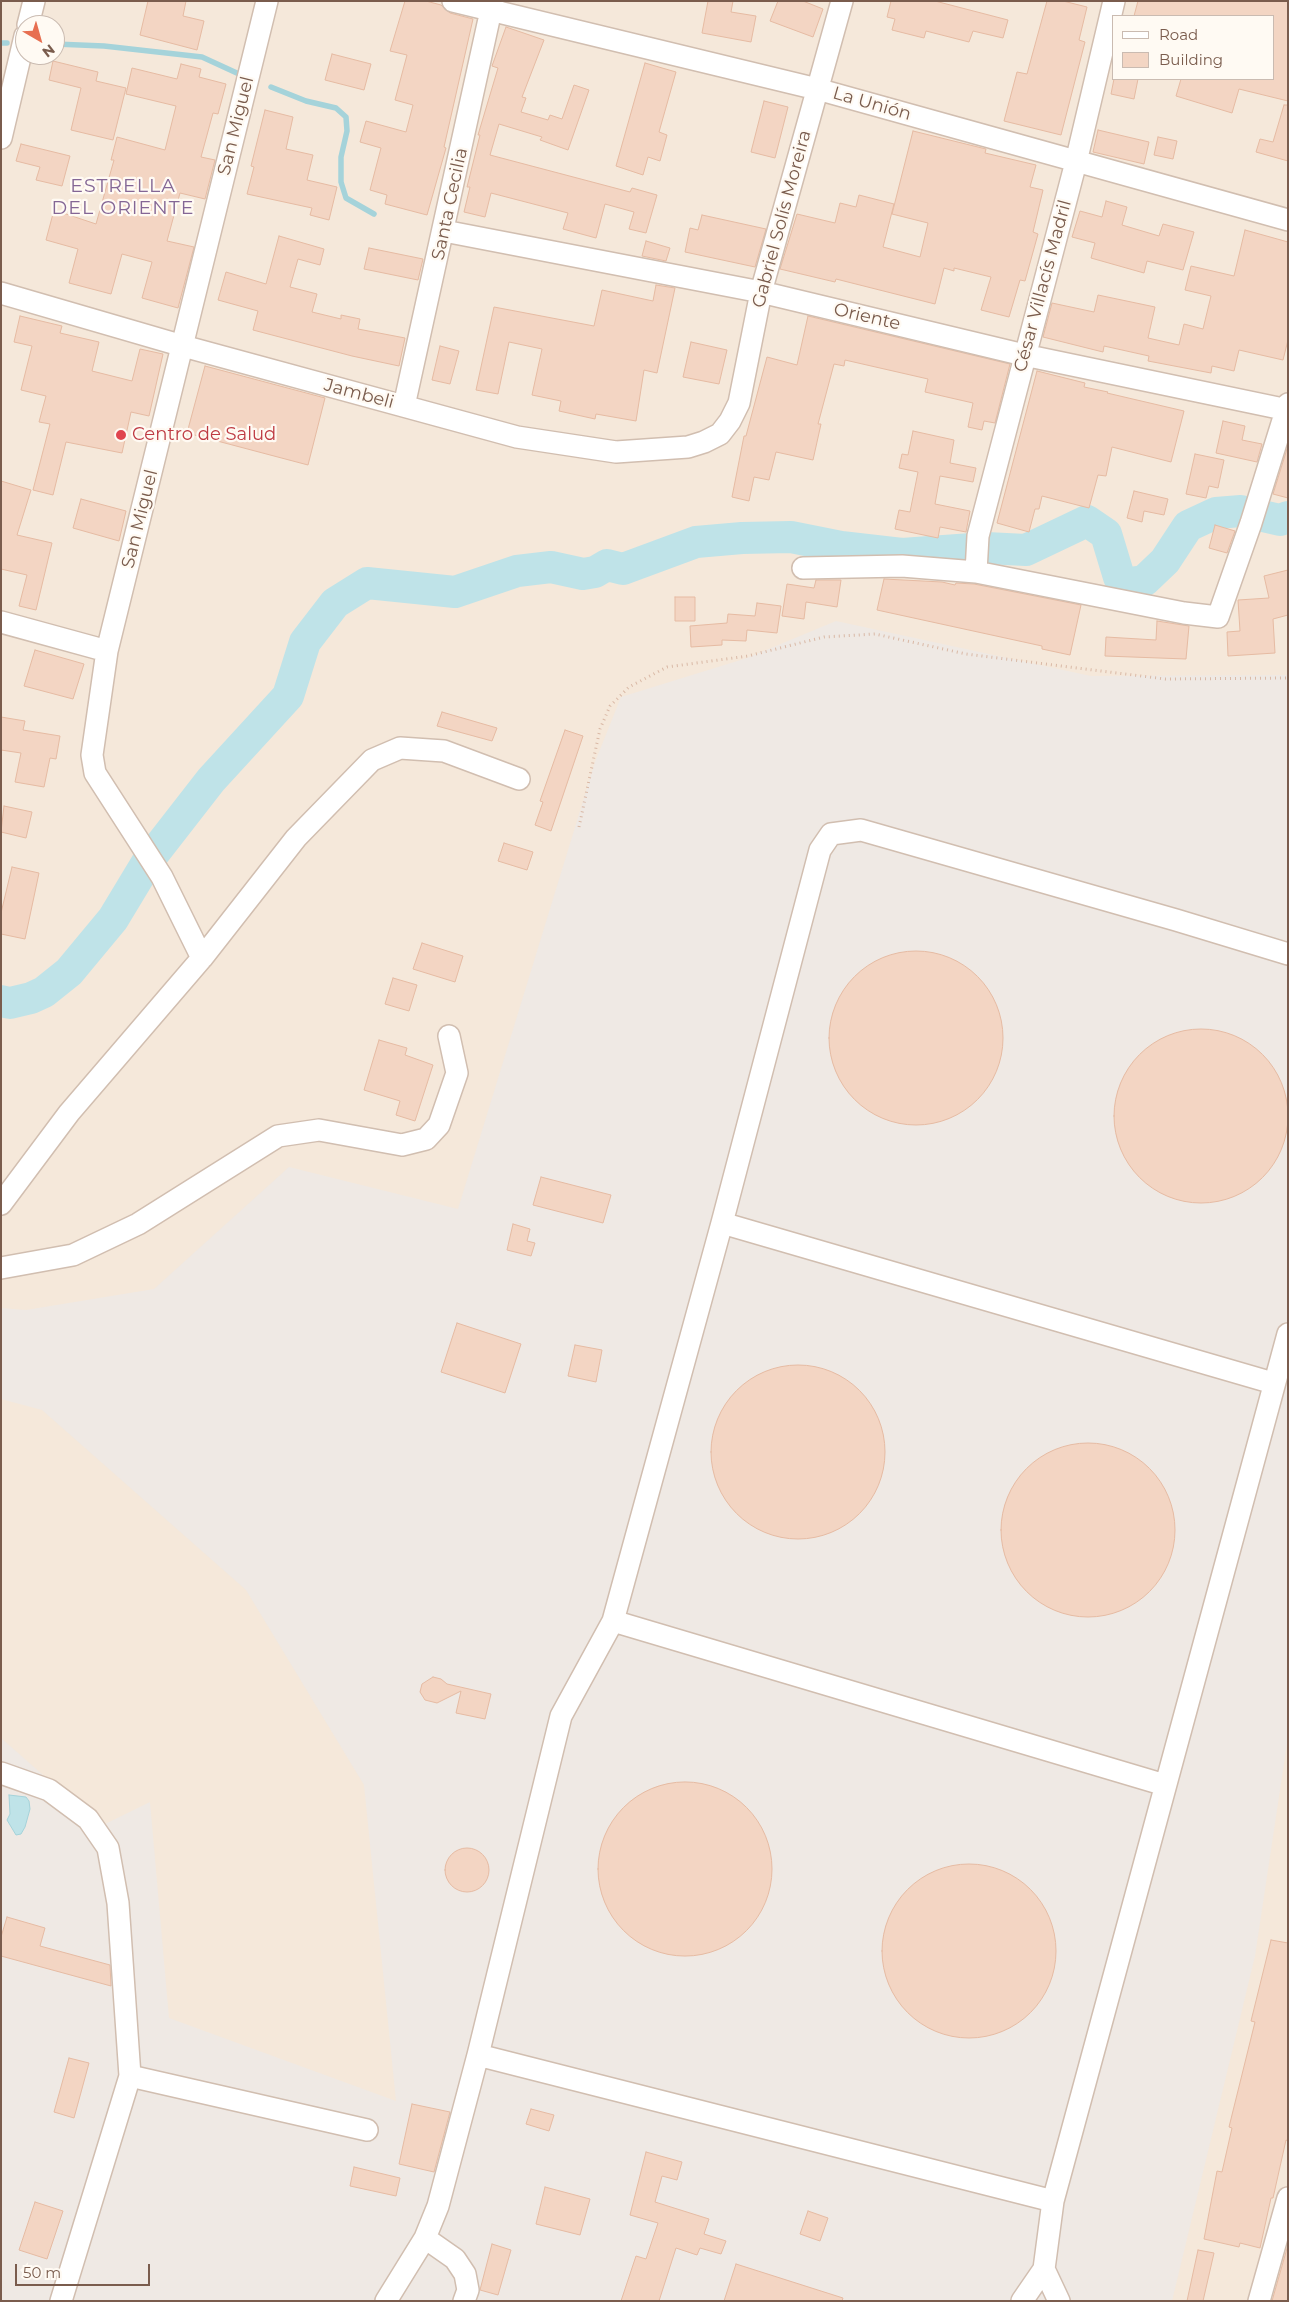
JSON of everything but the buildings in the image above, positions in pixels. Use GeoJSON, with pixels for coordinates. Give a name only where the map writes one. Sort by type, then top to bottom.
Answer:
{"type":"FeatureCollection","features":[{"type":"Feature","properties":{"kind":"street"},"geometry":{"type":"LineString","coordinates":[[30,15],[34,1]]}},
{"type":"Feature","properties":{"kind":"street","name":"San Miguel"},"geometry":{"type":"LineString","coordinates":[[202,958],[162,877],[94,773],[92,755],[107,651],[266,1]]}},
{"type":"Feature","properties":{"kind":"street","name":"La Unión"},"geometry":{"type":"LineString","coordinates":[[454,1],[493,6],[817,89],[1288,220]]}},
{"type":"Feature","properties":{"kind":"street","name":"Gabriel Solís Moreira"},"geometry":{"type":"LineString","coordinates":[[720,434],[739,403],[761,292],[842,1]]}},
{"type":"Feature","properties":{"kind":"street","name":"César Villacís Madril"},"geometry":{"type":"LineString","coordinates":[[976,565],[978,536],[1076,162],[1114,1]]}},
{"type":"Feature","properties":{"kind":"street","name":"Santa Cecilia"},"geometry":{"type":"LineString","coordinates":[[404,406],[493,6]]}},
{"type":"Feature","properties":{"kind":"street"},"geometry":{"type":"LineString","coordinates":[[1,138],[18,65]]}},
{"type":"Feature","properties":{"kind":"street","name":"Oriente"},"geometry":{"type":"LineString","coordinates":[[444,231],[761,292],[1024,355],[1287,408]]}},
{"type":"Feature","properties":{"kind":"street","name":"Jambeli"},"geometry":{"type":"LineString","coordinates":[[1,293],[183,346],[517,437],[616,452],[688,447],[720,434]]}},
{"type":"Feature","properties":{"kind":"street"},"geometry":{"type":"LineString","coordinates":[[802,568],[976,565],[1184,613],[1218,617],[1251,523],[1287,408]]}},
{"type":"Feature","properties":{"kind":"street"},"geometry":{"type":"LineString","coordinates":[[1,622],[107,651]]}},
{"type":"Feature","properties":{"kind":"street"},"geometry":{"type":"LineString","coordinates":[[1,1204],[69,1113],[202,958],[296,838],[372,760],[400,748],[444,751],[519,779]]}},
{"type":"Feature","properties":{"kind":"street"},"geometry":{"type":"LineString","coordinates":[[386,2301],[425,2238],[438,2206],[478,2055],[561,1716],[613,1621],[722,1224],[820,850],[831,834],[861,830],[1288,954]]}},
{"type":"Feature","properties":{"kind":"street"},"geometry":{"type":"LineString","coordinates":[[1,1268],[73,1254],[138,1224],[278,1136],[319,1130],[402,1145],[426,1139],[439,1125],[457,1073],[449,1036]]}},
{"type":"Feature","properties":{"kind":"street"},"geometry":{"type":"LineString","coordinates":[[722,1224],[1273,1382]]}},
{"type":"Feature","properties":{"kind":"street"},"geometry":{"type":"LineString","coordinates":[[1022,2301],[1044,2269],[1052,2201],[1273,1382],[1288,1334]]}},
{"type":"Feature","properties":{"kind":"street"},"geometry":{"type":"LineString","coordinates":[[613,1621],[1165,1785]]}},
{"type":"Feature","properties":{"kind":"street"},"geometry":{"type":"LineString","coordinates":[[1,1773],[49,1790],[88,1819],[108,1848],[118,1903],[130,2076],[61,2301]]}},
{"type":"Feature","properties":{"kind":"street"},"geometry":{"type":"LineString","coordinates":[[478,2055],[1052,2201]]}},
{"type":"Feature","properties":{"kind":"street"},"geometry":{"type":"LineString","coordinates":[[130,2076],[367,2130]]}},
{"type":"Feature","properties":{"kind":"street"},"geometry":{"type":"LineString","coordinates":[[1259,2301],[1288,2198]]}},
{"type":"Feature","properties":{"kind":"street"},"geometry":{"type":"LineString","coordinates":[[425,2238],[455,2258],[465,2274],[468,2290],[464,2301]]}},
{"type":"Feature","properties":{"kind":"street"},"geometry":{"type":"LineString","coordinates":[[1044,2269],[1059,2301]]}},
{"type":"Feature","properties":{"kind":"path"},"geometry":{"type":"LineString","coordinates":[[579,827],[600,729],[610,706],[630,687],[667,666],[748,656],[824,637],[875,634],[966,654],[1165,679],[1288,678]]}},
{"type":"Feature","properties":{"kind":"shaded area"},"geometry":{"type":"Polygon","coordinates":[[[1,1],[1288,1],[1288,2301],[1,2301],[1,1]]]}},
{"type":"Feature","properties":{"kind":"shaded area"},"geometry":{"type":"Polygon","coordinates":[[[836,621],[1091,676],[1288,675],[1288,1737],[1255,1956],[1172,2301],[1,2301],[1,1738],[101,1826],[150,1802],[169,2018],[396,2101],[364,1785],[246,1590],[42,1410],[1,1399],[1,1308],[26,1310],[154,1289],[289,1167],[458,1209],[595,762],[621,697],[747,658],[836,621]]]}},
{"type":"Feature","properties":{"kind":"water"},"geometry":{"type":"Polygon","coordinates":[[[9,1795],[26,1797],[29,1801],[30,1809],[21,1834],[16,1835],[7,1820],[10,1814],[9,1795]]]}},
{"type":"Feature","properties":{"kind":"waterway"},"geometry":{"type":"LineString","coordinates":[[1,43],[7,43]]}},
{"type":"Feature","properties":{"kind":"waterway"},"geometry":{"type":"LineString","coordinates":[[65,44],[104,46],[202,57],[239,74]]}},
{"type":"Feature","properties":{"kind":"waterway"},"geometry":{"type":"LineString","coordinates":[[271,87],[306,101],[336,108],[346,117],[347,131],[341,157],[341,182],[346,198],[374,214]]}},
{"type":"Feature","properties":{"kind":"waterway"},"geometry":{"type":"LineString","coordinates":[[1,1001],[10,1003],[31,998],[44,992],[69,972],[113,919],[148,861],[211,780],[288,696],[305,642],[335,603],[367,583],[455,592],[517,571],[551,567],[583,574],[595,572],[607,565],[623,569],[696,542],[742,538],[791,537],[841,547],[902,554],[986,548],[1026,550],[1087,521],[1106,534],[1119,577],[1129,583],[1144,581],[1165,561],[1188,526],[1216,513],[1241,511],[1280,520],[1288,517]]}},
{"type":"Feature","properties":{"kind":"place","name":"Centro de Salud"},"geometry":{"type":"Point","coordinates":[121,435]}},
{"type":"Feature","properties":{"kind":"district","name":"ESTRELLA DEL ORIENTE"},"geometry":{"type":"Point","coordinates":[123,197]}}]}
